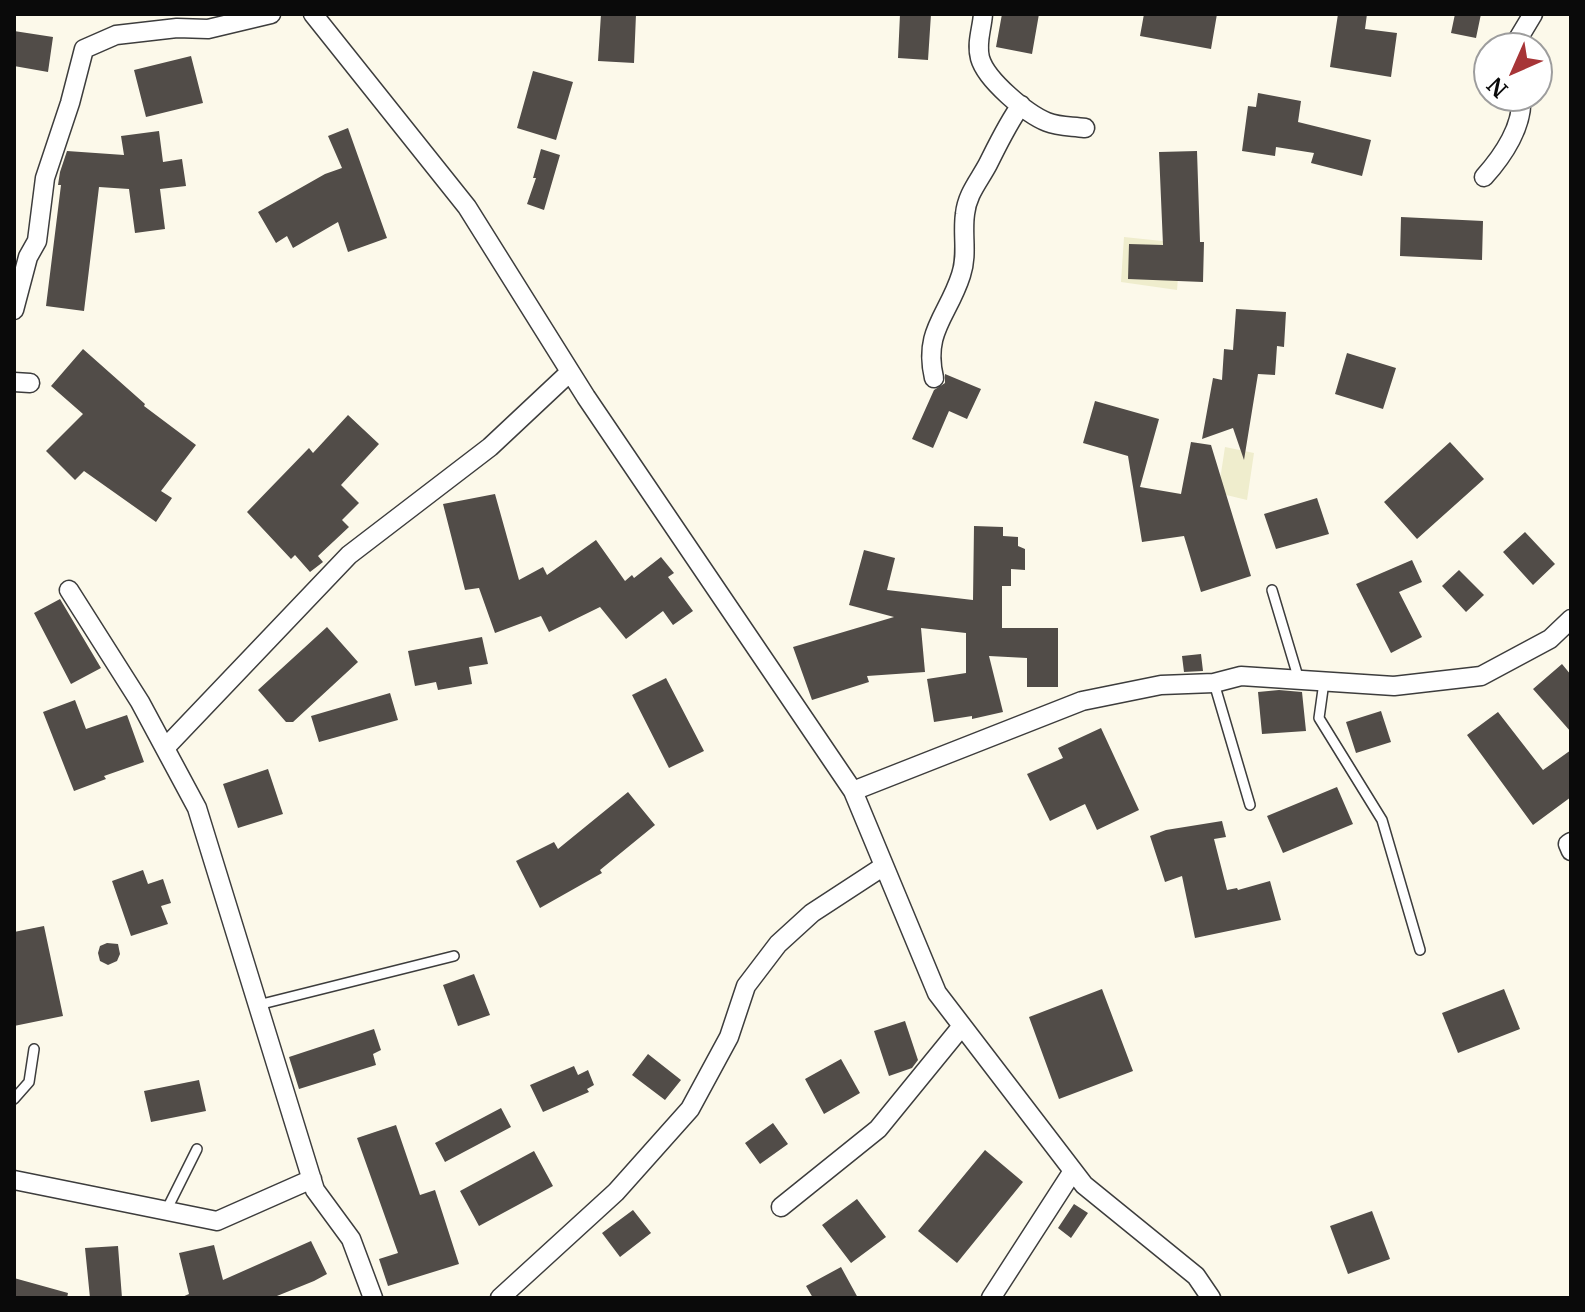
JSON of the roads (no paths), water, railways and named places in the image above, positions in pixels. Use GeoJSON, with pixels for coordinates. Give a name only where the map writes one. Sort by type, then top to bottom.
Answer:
{"type":"FeatureCollection","features":[{"type":"Feature","properties":{"kind":"street"},"geometry":{"type":"LineString","coordinates":[[14,310],[28,257],[37,241],[45,178],[84,49],[116,35],[177,28],[208,29],[271,14]]}},
{"type":"Feature","properties":{"kind":"street"},"geometry":{"type":"LineString","coordinates":[[313,14],[467,207],[570,372],[853,791],[937,993],[1084,1185],[1196,1276],[1211,1298]]}},
{"type":"Feature","properties":{"kind":"street"},"geometry":{"type":"LineString","coordinates":[[983,14],[980,59],[987,73],[1030,113],[1048,122],[1085,128]]}},
{"type":"Feature","properties":{"kind":"street"},"geometry":{"type":"LineString","coordinates":[[1522,32],[1533,14]]}},
{"type":"Feature","properties":{"kind":"street"},"geometry":{"type":"LineString","coordinates":[[934,378],[929,358],[934,334],[951,303],[966,259],[964,218],[967,200],[1021,105]]}},
{"type":"Feature","properties":{"kind":"street"},"geometry":{"type":"LineString","coordinates":[[1484,177],[1503,156],[1520,112]]}},
{"type":"Feature","properties":{"kind":"street"},"geometry":{"type":"LineString","coordinates":[[165,748],[349,555],[490,447],[570,372]]}},
{"type":"Feature","properties":{"kind":"street"},"geometry":{"type":"LineString","coordinates":[[69,590],[140,702],[197,808],[315,1190],[351,1239],[373,1298]]}},
{"type":"Feature","properties":{"kind":"street"},"geometry":{"type":"LineString","coordinates":[[853,791],[1082,701],[1161,685],[1214,683],[1241,676],[1394,686],[1481,676],[1550,639],[1571,619]]}},
{"type":"Feature","properties":{"kind":"street"},"geometry":{"type":"LineString","coordinates":[[1571,842],[1568,844],[1571,851]]}},
{"type":"Feature","properties":{"kind":"street"},"geometry":{"type":"LineString","coordinates":[[500,1298],[616,1192],[690,1109],[729,1037],[746,986],[778,944],[812,913],[884,866]]}},
{"type":"Feature","properties":{"kind":"street"},"geometry":{"type":"LineString","coordinates":[[781,1207],[878,1129],[962,1026]]}},
{"type":"Feature","properties":{"kind":"street"},"geometry":{"type":"LineString","coordinates":[[991,1298],[1073,1171]]}},
{"type":"Feature","properties":{"kind":"street"},"geometry":{"type":"LineString","coordinates":[[14,1180],[217,1221],[312,1179]]}},
{"type":"Feature","properties":{"kind":"lane"},"geometry":{"type":"LineString","coordinates":[[1272,590],[1299,680]]}},
{"type":"Feature","properties":{"kind":"lane"},"geometry":{"type":"LineString","coordinates":[[1324,681],[1319,718],[1382,820],[1420,950]]}},
{"type":"Feature","properties":{"kind":"lane"},"geometry":{"type":"LineString","coordinates":[[1214,683],[1250,805]]}},
{"type":"Feature","properties":{"kind":"lane"},"geometry":{"type":"LineString","coordinates":[[258,1005],[454,956]]}},
{"type":"Feature","properties":{"kind":"lane"},"geometry":{"type":"LineString","coordinates":[[14,1099],[29,1082],[34,1049]]}},
{"type":"Feature","properties":{"kind":"lane"},"geometry":{"type":"LineString","coordinates":[[166,1211],[197,1149]]}}]}
